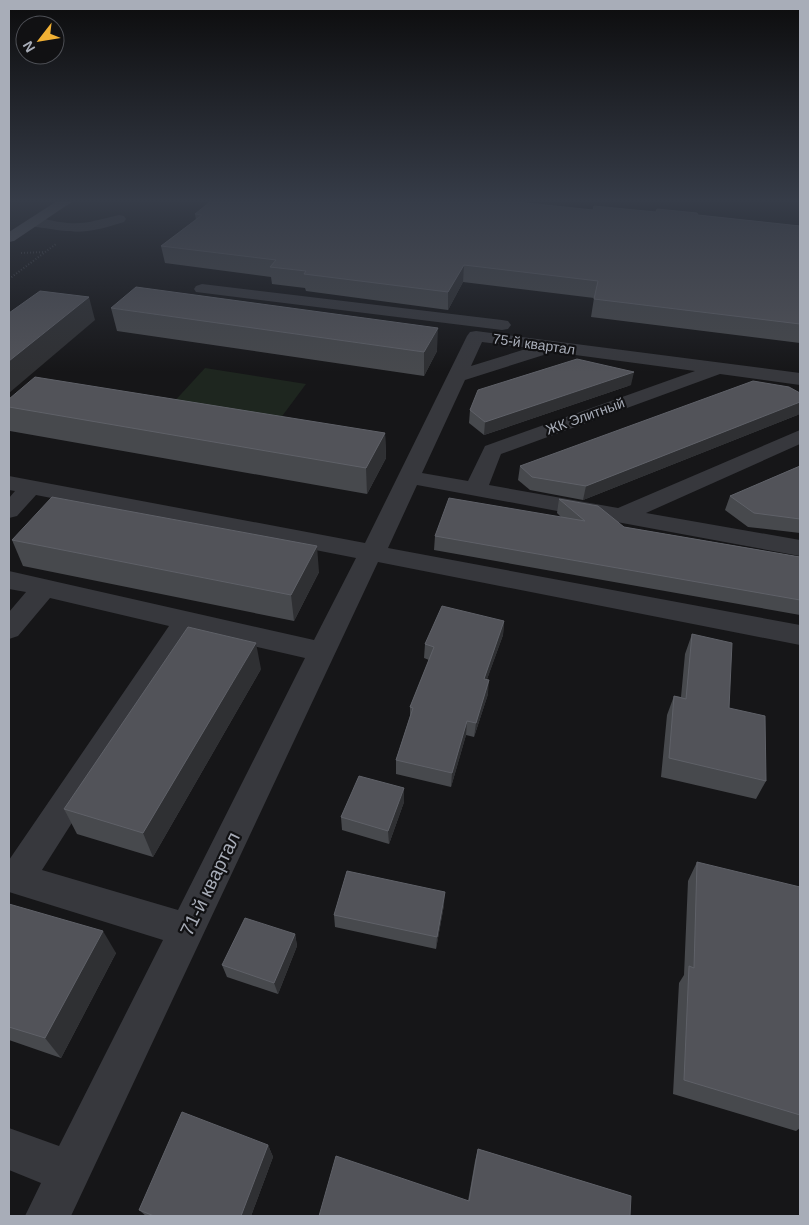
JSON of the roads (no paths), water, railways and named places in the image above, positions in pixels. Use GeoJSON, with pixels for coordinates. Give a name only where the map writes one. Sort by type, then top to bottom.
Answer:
{"type":"FeatureCollection","features":[{"type":"Feature","properties":{"kind":"street"},"geometry":{"type":"LineString","coordinates":[[202,289],[732,353]]}},
{"type":"Feature","properties":{"kind":"street","name":"75-й квартал"},"geometry":{"type":"LineString","coordinates":[[371,552],[378,544],[476,336],[800,379]]}},
{"type":"Feature","properties":{"kind":"street"},"geometry":{"type":"LineString","coordinates":[[456,377],[554,347]]}},
{"type":"Feature","properties":{"kind":"street","name":"ЖК Элитный"},"geometry":{"type":"LineString","coordinates":[[476,488],[492,450],[718,369]]}},
{"type":"Feature","properties":{"kind":"street"},"geometry":{"type":"LineString","coordinates":[[619,516],[800,436]]}},
{"type":"Feature","properties":{"kind":"street"},"geometry":{"type":"LineString","coordinates":[[408,477],[800,548]]}},
{"type":"Feature","properties":{"kind":"street"},"geometry":{"type":"LineString","coordinates":[[9,511],[20,485],[800,635]]}},
{"type":"Feature","properties":{"kind":"street","name":"71-й квартал"},"geometry":{"type":"LineString","coordinates":[[48,1216],[371,552]]}},
{"type":"Feature","properties":{"kind":"street"},"geometry":{"type":"LineString","coordinates":[[9,580],[322,652]]}},
{"type":"Feature","properties":{"kind":"street"},"geometry":{"type":"LineString","coordinates":[[9,629],[44,588]]}},
{"type":"Feature","properties":{"kind":"street"},"geometry":{"type":"LineString","coordinates":[[186,621],[13,877],[187,930]]}},
{"type":"Feature","properties":{"kind":"street"},"geometry":{"type":"LineString","coordinates":[[9,1149],[70,1172]]}}]}
